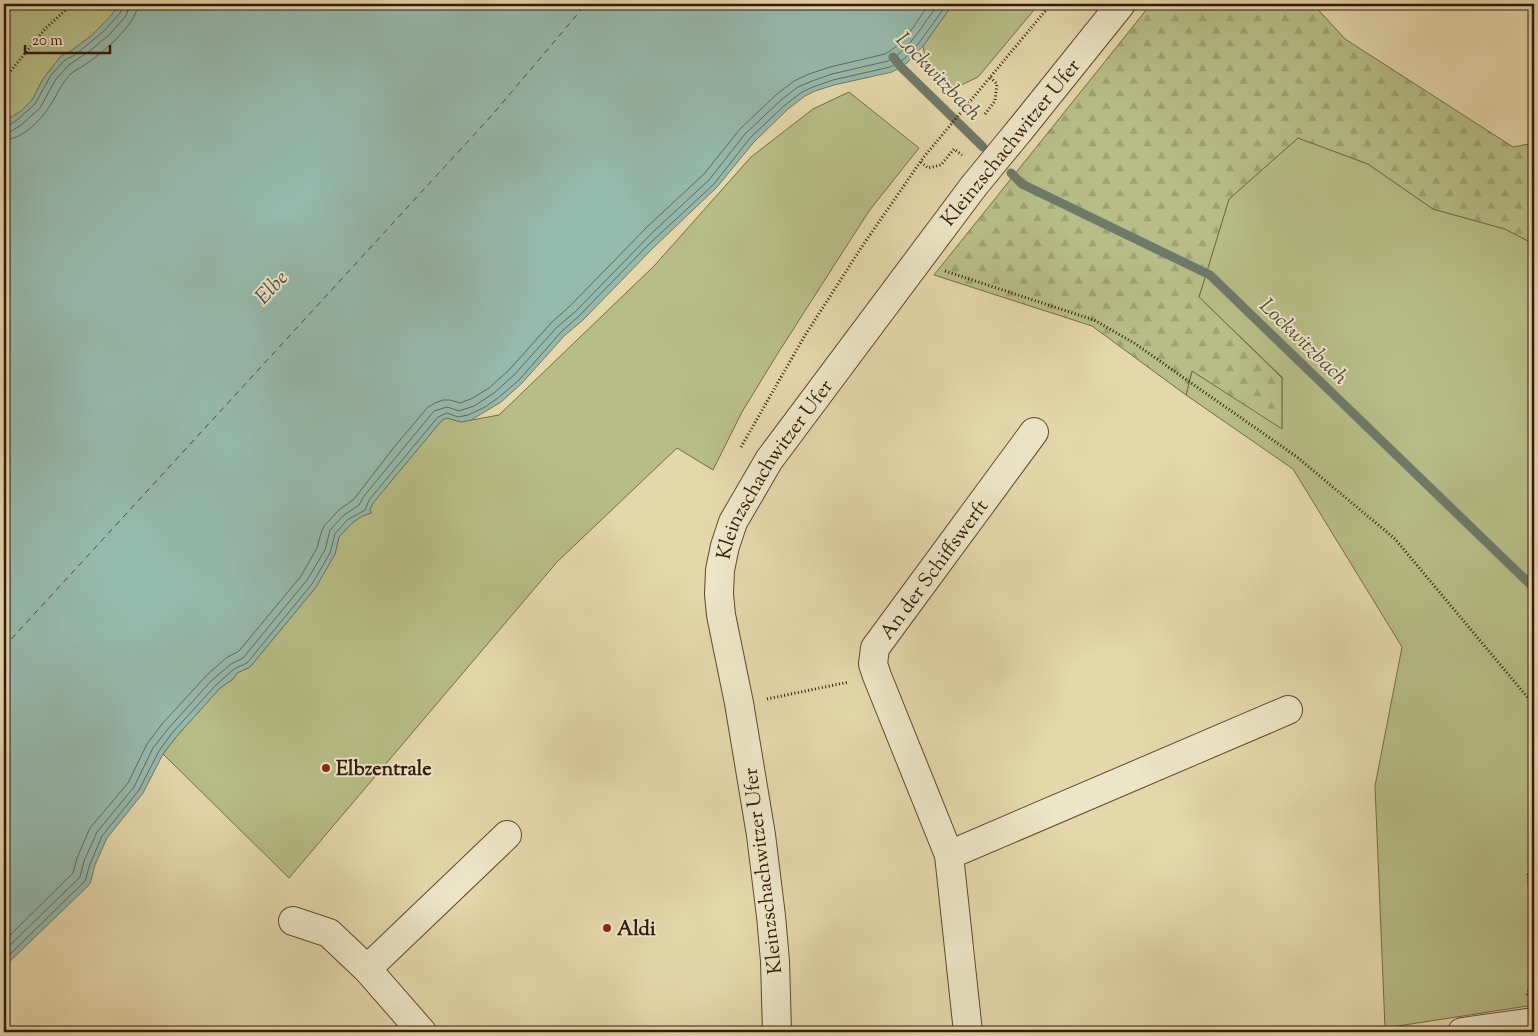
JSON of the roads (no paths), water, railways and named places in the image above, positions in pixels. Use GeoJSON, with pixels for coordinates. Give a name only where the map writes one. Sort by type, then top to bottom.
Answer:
{"type":"FeatureCollection","features":[{"type":"Feature","properties":{"kind":"street","name":"Kleinzschachwitzer Ufer"},"geometry":{"type":"LineString","coordinates":[[777,1032],[775,961],[761,835],[739,703],[721,615],[719,594],[720,570],[733,522],[770,460],[923,252],[1121,4]]}},
{"type":"Feature","properties":{"kind":"street","name":"An der Schiffswerft"},"geometry":{"type":"LineString","coordinates":[[968,1032],[949,855],[876,676],[873,664],[875,648],[1034,432]]}},
{"type":"Feature","properties":{"kind":"street"},"geometry":{"type":"LineString","coordinates":[[949,855],[1288,710]]}},
{"type":"Feature","properties":{"kind":"street"},"geometry":{"type":"LineString","coordinates":[[367,969],[508,835]]}},
{"type":"Feature","properties":{"kind":"street"},"geometry":{"type":"LineString","coordinates":[[293,921],[329,933],[367,969],[422,1032]]}},
{"type":"Feature","properties":{"kind":"street"},"geometry":{"type":"LineString","coordinates":[[1474,1030],[1534,1022]]}},
{"type":"Feature","properties":{"kind":"water","name":"Elbe"},"geometry":{"type":"Polygon","coordinates":[[[120,4],[953,4],[923,46],[907,63],[892,72],[815,91],[788,109],[754,142],[717,187],[652,249],[583,320],[565,335],[522,383],[501,402],[471,420],[461,422],[447,418],[442,420],[373,503],[370,509],[371,513],[362,516],[351,524],[339,537],[335,554],[316,587],[250,667],[237,673],[233,679],[220,688],[163,754],[143,793],[107,838],[95,865],[90,884],[4,967],[4,122],[21,111],[32,100],[43,79],[61,56],[91,36],[120,4]]]}},
{"type":"Feature","properties":{"kind":"waterway","name":"Lockwitzbach"},"geometry":{"type":"LineString","coordinates":[[893,57],[983,147]]}},
{"type":"Feature","properties":{"kind":"waterway","name":"Lockwitzbach"},"geometry":{"type":"LineString","coordinates":[[1011,173],[1022,184],[1210,275],[1534,588]]}},
{"type":"Feature","properties":{"kind":"place","name":"Elbzentrale"},"geometry":{"type":"Point","coordinates":[326,768]}},
{"type":"Feature","properties":{"kind":"place","name":"Aldi"},"geometry":{"type":"Point","coordinates":[607,928]}}]}
